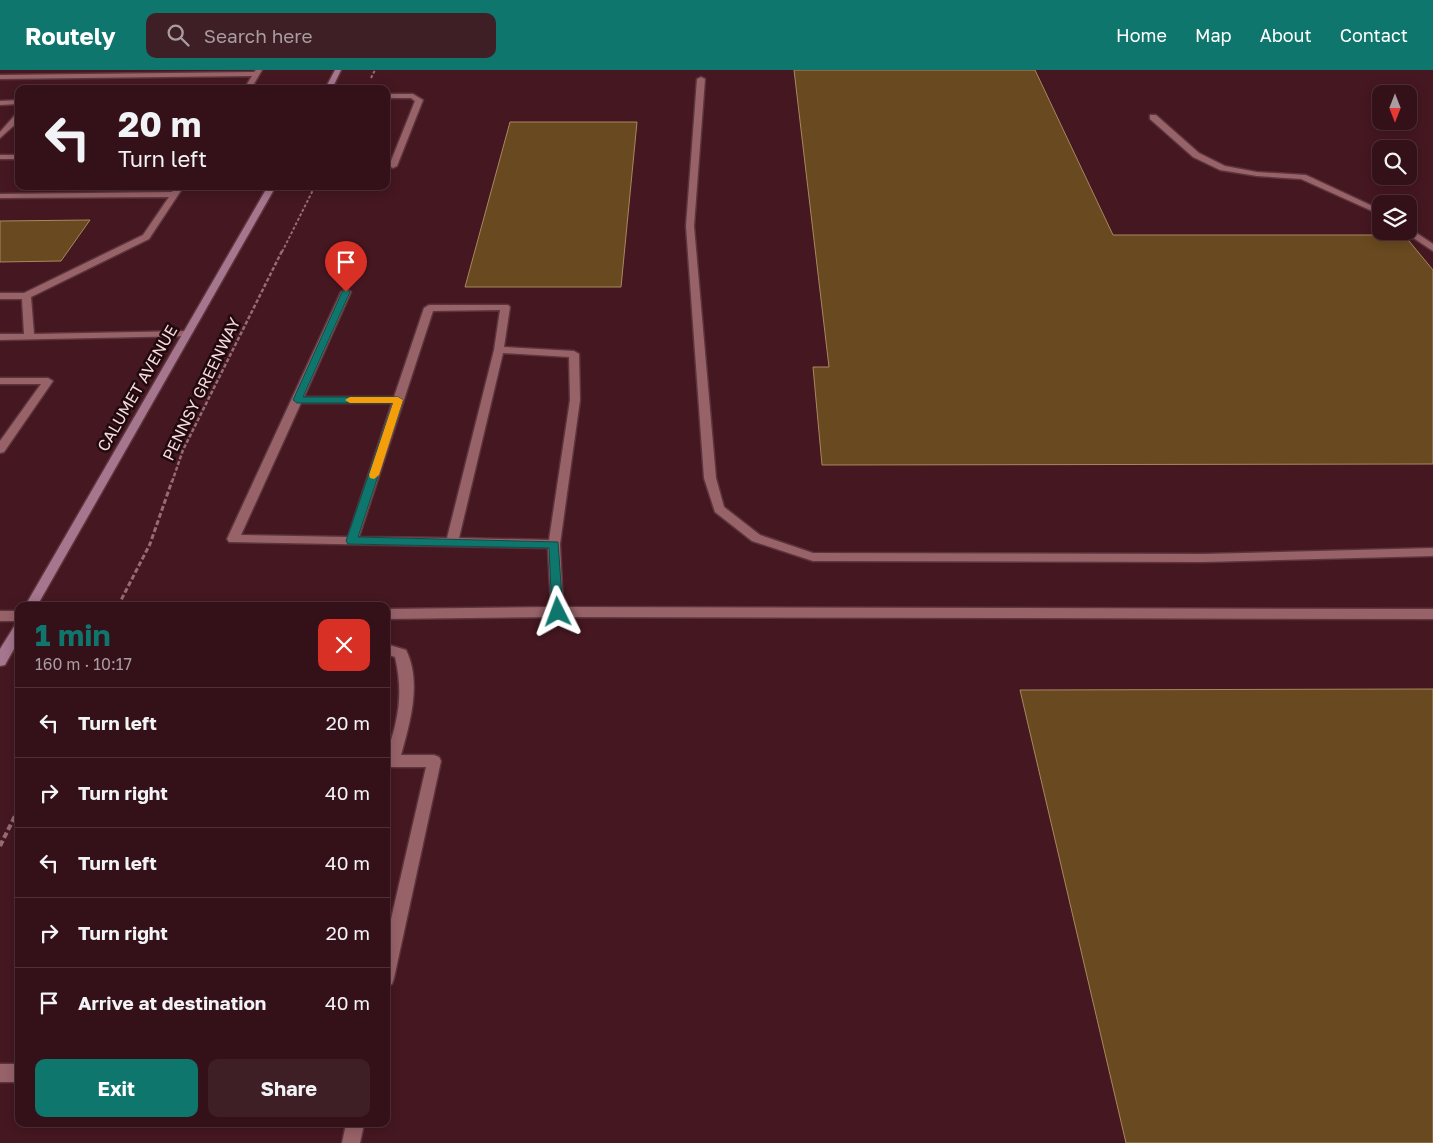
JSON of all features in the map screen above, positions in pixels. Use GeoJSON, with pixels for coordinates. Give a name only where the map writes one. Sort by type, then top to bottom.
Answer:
{"type":"FeatureCollection","features":[{"type":"Feature","properties":{"kind":"main road"},"geometry":{"type":"LineString","coordinates":[[330,85],[338,70]]}},
{"type":"Feature","properties":{"kind":"main road","name":"CALUMET AVENUE"},"geometry":{"type":"LineString","coordinates":[[33,602],[270,190]]}},
{"type":"Feature","properties":{"kind":"main road"},"geometry":{"type":"LineString","coordinates":[[0,661],[15,635]]}},
{"type":"Feature","properties":{"kind":"lane"},"geometry":{"type":"LineString","coordinates":[[0,77],[258,72]]}},
{"type":"Feature","properties":{"kind":"lane"},"geometry":{"type":"LineString","coordinates":[[250,85],[258,72]]}},
{"type":"Feature","properties":{"kind":"lane"},"geometry":{"type":"LineString","coordinates":[[701,80],[690,226],[710,478],[720,509],[756,538],[814,556],[1204,558],[1433,552]]}},
{"type":"Feature","properties":{"kind":"lane"},"geometry":{"type":"LineString","coordinates":[[390,96],[413,96],[419,100],[393,166]]}},
{"type":"Feature","properties":{"kind":"lane"},"geometry":{"type":"LineString","coordinates":[[0,102],[15,102]]}},
{"type":"Feature","properties":{"kind":"lane"},"geometry":{"type":"LineString","coordinates":[[1153,117],[1196,154],[1223,168],[1303,177],[1372,209]]}},
{"type":"Feature","properties":{"kind":"lane"},"geometry":{"type":"LineString","coordinates":[[0,136],[15,120]]}},
{"type":"Feature","properties":{"kind":"lane"},"geometry":{"type":"LineString","coordinates":[[0,157],[15,157]]}},
{"type":"Feature","properties":{"kind":"lane"},"geometry":{"type":"LineString","coordinates":[[0,196],[178,190]]}},
{"type":"Feature","properties":{"kind":"lane"},"geometry":{"type":"LineString","coordinates":[[0,296],[26,296],[146,237],[178,190]]}},
{"type":"Feature","properties":{"kind":"lane"},"geometry":{"type":"LineString","coordinates":[[1417,237],[1433,248]]}},
{"type":"Feature","properties":{"kind":"lane"},"geometry":{"type":"LineString","coordinates":[[346,292],[233,539],[554,544]]}},
{"type":"Feature","properties":{"kind":"lane"},"geometry":{"type":"LineString","coordinates":[[26,296],[29,336]]}},
{"type":"Feature","properties":{"kind":"lane"},"geometry":{"type":"LineString","coordinates":[[352,541],[428,308],[505,307],[499,350],[452,543]]}},
{"type":"Feature","properties":{"kind":"lane"},"geometry":{"type":"LineString","coordinates":[[0,337],[187,334]]}},
{"type":"Feature","properties":{"kind":"lane"},"geometry":{"type":"LineString","coordinates":[[499,350],[574,354],[576,400],[554,544],[558,612]]}},
{"type":"Feature","properties":{"kind":"lane"},"geometry":{"type":"LineString","coordinates":[[0,381],[48,381],[0,449]]}},
{"type":"Feature","properties":{"kind":"lane"},"geometry":{"type":"LineString","coordinates":[[297,400],[398,400]]}},
{"type":"Feature","properties":{"kind":"lane"},"geometry":{"type":"LineString","coordinates":[[390,614],[558,612],[1433,614]]}},
{"type":"Feature","properties":{"kind":"lane"},"geometry":{"type":"LineString","coordinates":[[0,616],[15,616]]}},
{"type":"Feature","properties":{"kind":"lane"},"geometry":{"type":"LineString","coordinates":[[390,650],[401,654],[408,678],[407,705],[390,758]]}},
{"type":"Feature","properties":{"kind":"lane"},"geometry":{"type":"LineString","coordinates":[[390,761],[434,761],[390,953]]}},
{"type":"Feature","properties":{"kind":"lane"},"geometry":{"type":"LineString","coordinates":[[0,1073],[15,1073]]}},
{"type":"Feature","properties":{"kind":"lane"},"geometry":{"type":"LineString","coordinates":[[351,1143],[354,1127]]}},
{"type":"Feature","properties":{"kind":"path","name":"PENNSY GREENWAY"},"geometry":{"type":"LineString","coordinates":[[120,602],[150,544],[183,450],[313,190]]}},
{"type":"Feature","properties":{"kind":"path"},"geometry":{"type":"LineString","coordinates":[[0,846],[15,816]]}},
{"type":"Feature","properties":{"kind":"building"},"geometry":{"type":"Polygon","coordinates":[[[794,70],[1035,70],[1113,235],[1372,235],[1372,240],[1408,240],[1433,270],[1433,464],[822,465],[813,367],[829,367],[794,70]]]}},
{"type":"Feature","properties":{"kind":"building"},"geometry":{"type":"Polygon","coordinates":[[[510,122],[637,122],[621,287],[465,287],[510,122]]]}},
{"type":"Feature","properties":{"kind":"building"},"geometry":{"type":"Polygon","coordinates":[[[90,220],[61,261],[0,262],[0,221],[90,220]]]}},
{"type":"Feature","properties":{"kind":"building"},"geometry":{"type":"Polygon","coordinates":[[[1433,689],[1433,1143],[1126,1143],[1020,690],[1433,689]]]}},
{"type":"Feature","properties":{"kind":"slow traffic"},"geometry":{"type":"LineString","coordinates":[[350,400],[398,400],[374,475]]}},
{"type":"Feature","properties":{"kind":"route"},"geometry":{"type":"LineString","coordinates":[[346,292],[297,400],[398,400],[352,541],[554,544],[558,612]]}}]}
